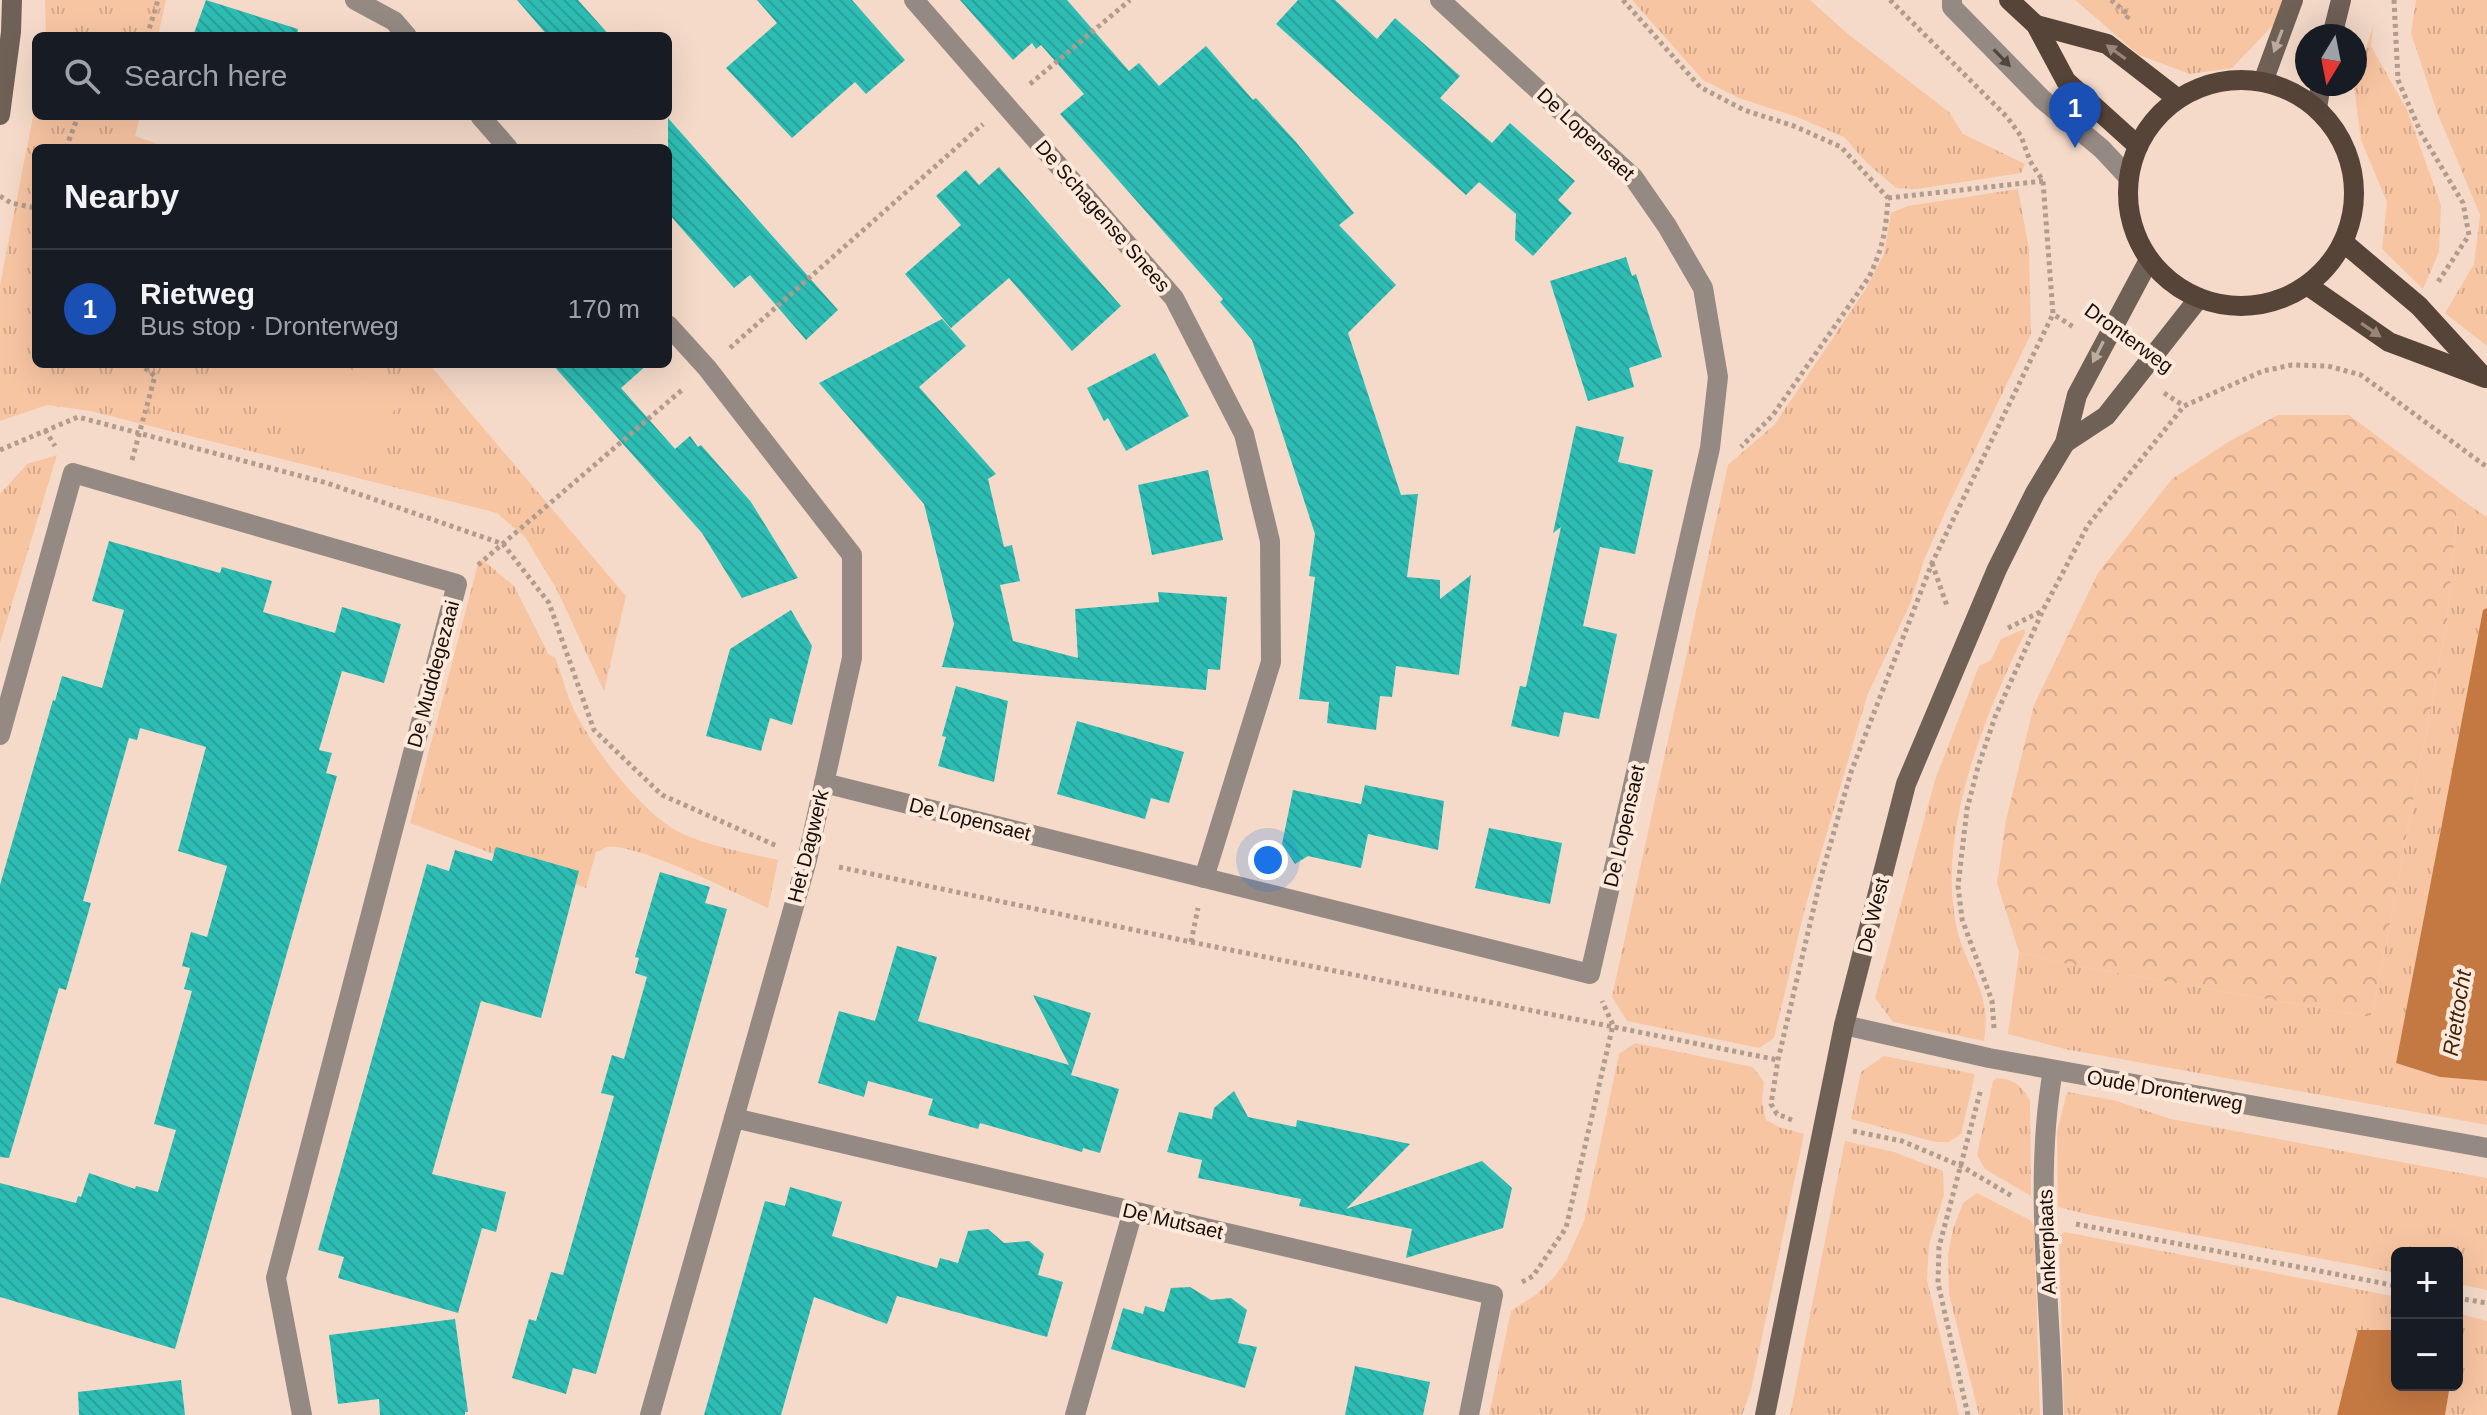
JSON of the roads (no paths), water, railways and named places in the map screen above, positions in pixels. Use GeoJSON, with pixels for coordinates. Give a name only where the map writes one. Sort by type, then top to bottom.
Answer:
{"type":"FeatureCollection","features":[{"type":"Feature","properties":{"kind":"main road"},"geometry":{"type":"LineString","coordinates":[[0,115],[12,0]]}},
{"type":"Feature","properties":{"kind":"main road"},"geometry":{"type":"LineString","coordinates":[[2009,0],[2036,25],[2066,81],[2138,146]]}},
{"type":"Feature","properties":{"kind":"main road"},"geometry":{"type":"LineString","coordinates":[[2263,82],[2293,0]]}},
{"type":"Feature","properties":{"kind":"main road"},"geometry":{"type":"LineString","coordinates":[[2335,24],[2341,0]]}},
{"type":"Feature","properties":{"kind":"main road"},"geometry":{"type":"LineString","coordinates":[[2036,25],[2107,44],[2178,99]]}},
{"type":"Feature","properties":{"kind":"main road"},"geometry":{"type":"LineString","coordinates":[[2233,80],[2263,82],[2291,91],[2317,108],[2340,137],[2353,170],[2354,207],[2343,242],[2328,265],[2307,285],[2287,296],[2266,304],[2244,306],[2199,298],[2171,282],[2149,260],[2135,234],[2129,207],[2129,178],[2138,146],[2154,119],[2178,99],[2205,86],[2233,80]]}},
{"type":"Feature","properties":{"kind":"main road"},"geometry":{"type":"LineString","coordinates":[[2317,108],[2319,96]]}},
{"type":"Feature","properties":{"kind":"main road"},"geometry":{"type":"LineString","coordinates":[[2343,242],[2419,306],[2486,379]]}},
{"type":"Feature","properties":{"kind":"main road","name":"De West"},"geometry":{"type":"LineString","coordinates":[[1765,1415],[1844,1025],[1906,784],[1997,569],[2035,493],[2065,443],[2077,395],[2149,260]]}},
{"type":"Feature","properties":{"kind":"main road"},"geometry":{"type":"LineString","coordinates":[[2307,285],[2389,342],[2486,379]]}},
{"type":"Feature","properties":{"kind":"main road","name":"De West"},"geometry":{"type":"LineString","coordinates":[[2065,443],[2106,416],[2199,298]]}},
{"type":"Feature","properties":{"kind":"street"},"geometry":{"type":"LineString","coordinates":[[355,0],[394,21],[404,32]]}},
{"type":"Feature","properties":{"kind":"street","name":"De Schagense Snees"},"geometry":{"type":"LineString","coordinates":[[914,0],[1174,298],[1244,434],[1270,541],[1271,662],[1204,878]]}},
{"type":"Feature","properties":{"kind":"street","name":"De Lopensaet"},"geometry":{"type":"LineString","coordinates":[[824,783],[1590,974],[1710,448],[1718,377],[1703,288],[1667,226],[1633,177],[1440,0]]}},
{"type":"Feature","properties":{"kind":"street"},"geometry":{"type":"LineString","coordinates":[[1952,0],[1952,7],[2042,99],[2102,149],[2129,178]]}},
{"type":"Feature","properties":{"kind":"street"},"geometry":{"type":"LineString","coordinates":[[484,120],[504,144]]}},
{"type":"Feature","properties":{"kind":"street","name":"Het Dagwerk"},"geometry":{"type":"LineString","coordinates":[[650,1415],[807,860],[852,658],[852,555],[707,368],[672,329]]}},
{"type":"Feature","properties":{"kind":"street","name":"De Muddegezaai"},"geometry":{"type":"LineString","coordinates":[[0,735],[73,473],[457,584],[276,1278],[302,1415]]}},
{"type":"Feature","properties":{"kind":"street","name":"Oude Dronterweg"},"geometry":{"type":"LineString","coordinates":[[1844,1025],[1989,1058],[2487,1148]]}},
{"type":"Feature","properties":{"kind":"street","name":"Ankerplaats"},"geometry":{"type":"LineString","coordinates":[[2053,1070],[2047,1103],[2044,1214],[2053,1415]]}},
{"type":"Feature","properties":{"kind":"street","name":"De Mutsaet"},"geometry":{"type":"LineString","coordinates":[[734,1118],[1493,1295],[1469,1415]]}},
{"type":"Feature","properties":{"kind":"street"},"geometry":{"type":"LineString","coordinates":[[1075,1415],[1133,1211]]}},
{"type":"Feature","properties":{"kind":"water","name":"Riettocht"},"geometry":{"type":"Polygon","coordinates":[[[2487,608],[2487,1081],[2440,1077],[2396,1063],[2483,610],[2487,608]]]}},
{"type":"Feature","properties":{"kind":"water"},"geometry":{"type":"Polygon","coordinates":[[[2358,1330],[2391,1330],[2391,1391],[2449,1391],[2445,1415],[2337,1415],[2358,1330]]]}},
{"type":"Feature","properties":{"kind":"place","name":"Rietweg"},"geometry":{"type":"Point","coordinates":[2075,148]}}]}
